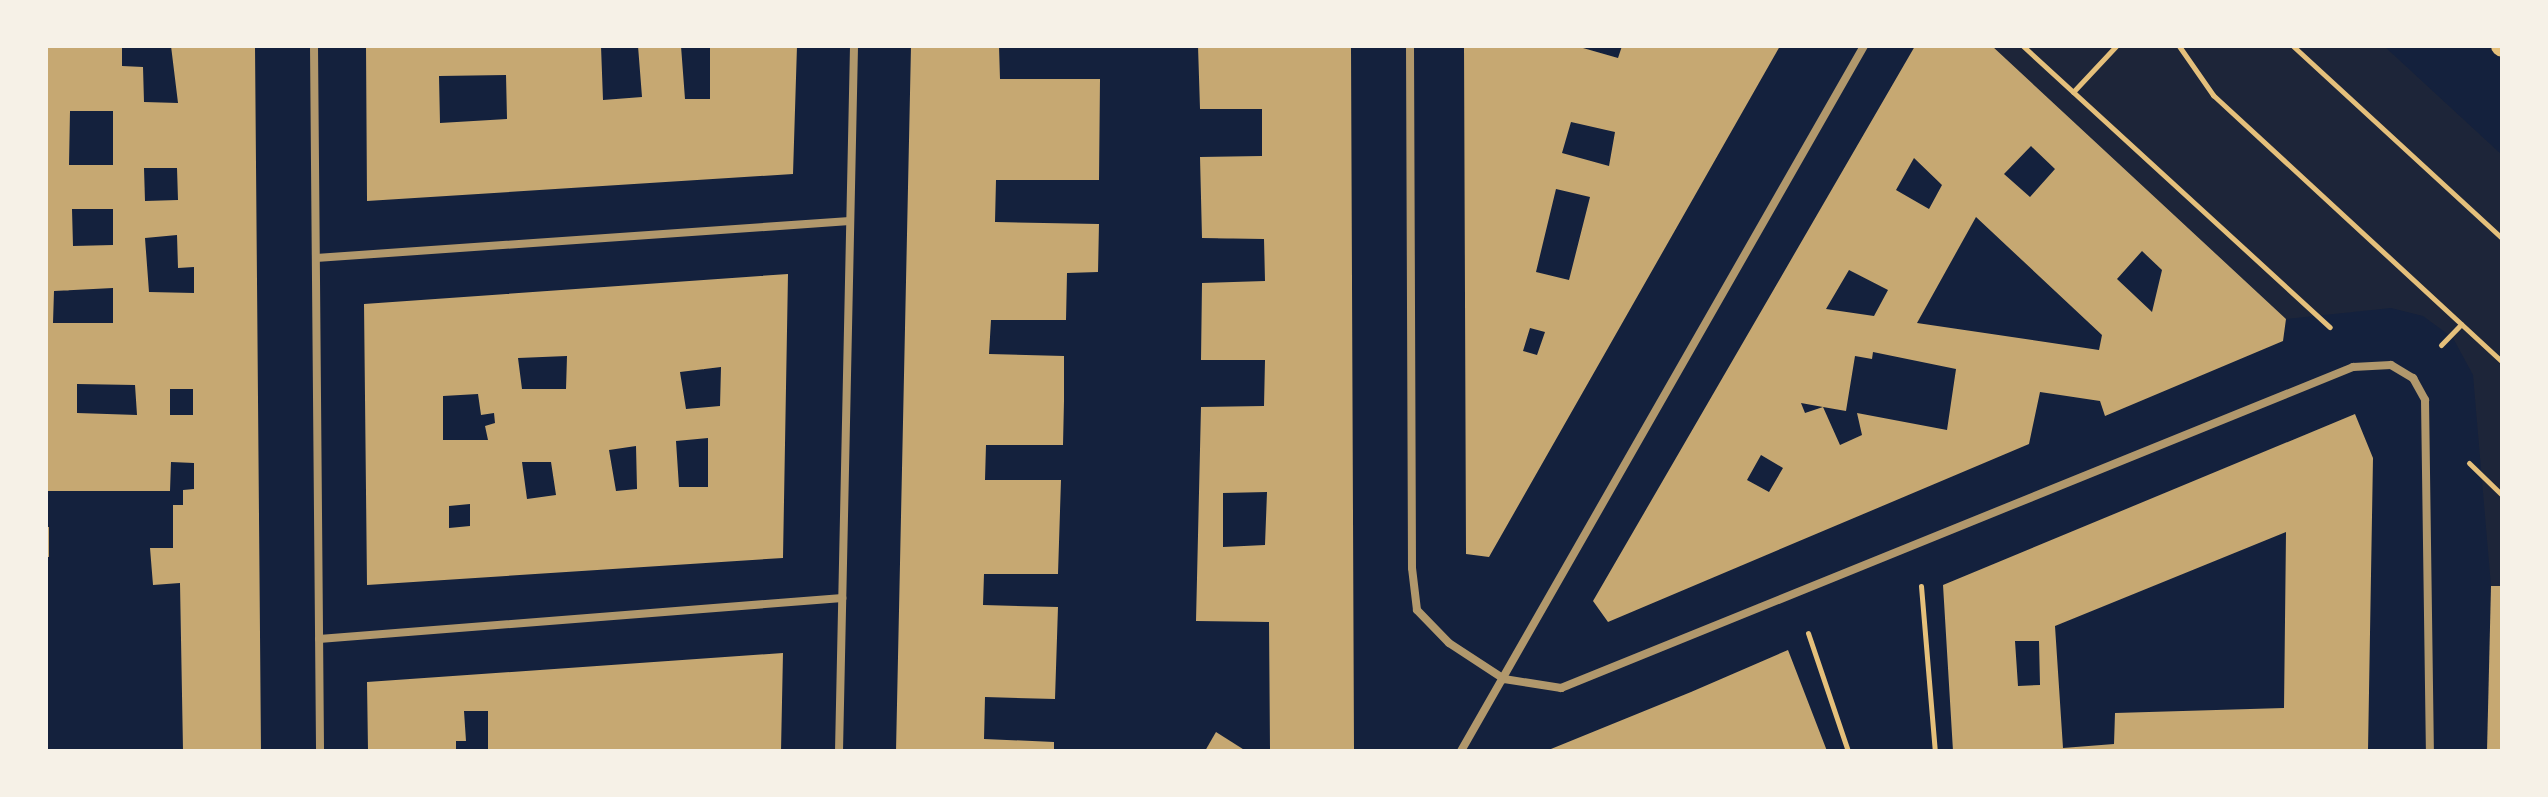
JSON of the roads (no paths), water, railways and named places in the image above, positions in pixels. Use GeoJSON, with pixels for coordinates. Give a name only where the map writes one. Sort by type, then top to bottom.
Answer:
{"type":"FeatureCollection","features":[{"type":"Feature","properties":{"kind":"street"},"geometry":{"type":"LineString","coordinates":[[314,46],[320,751]]}},
{"type":"Feature","properties":{"kind":"street"},"geometry":{"type":"LineString","coordinates":[[839,751],[854,46]]}},
{"type":"Feature","properties":{"kind":"street"},"geometry":{"type":"LineString","coordinates":[[1410,46],[1417,610],[1449,643],[1504,679],[1561,688],[1625,666],[2353,367],[2391,365],[2413,378],[2425,400],[2428,439],[2430,751]]}},
{"type":"Feature","properties":{"kind":"street"},"geometry":{"type":"LineString","coordinates":[[1461,751],[1864,46]]}},
{"type":"Feature","properties":{"kind":"street"},"geometry":{"type":"LineString","coordinates":[[316,258],[850,221]]}},
{"type":"Feature","properties":{"kind":"street"},"geometry":{"type":"LineString","coordinates":[[319,639],[842,598]]}}]}
